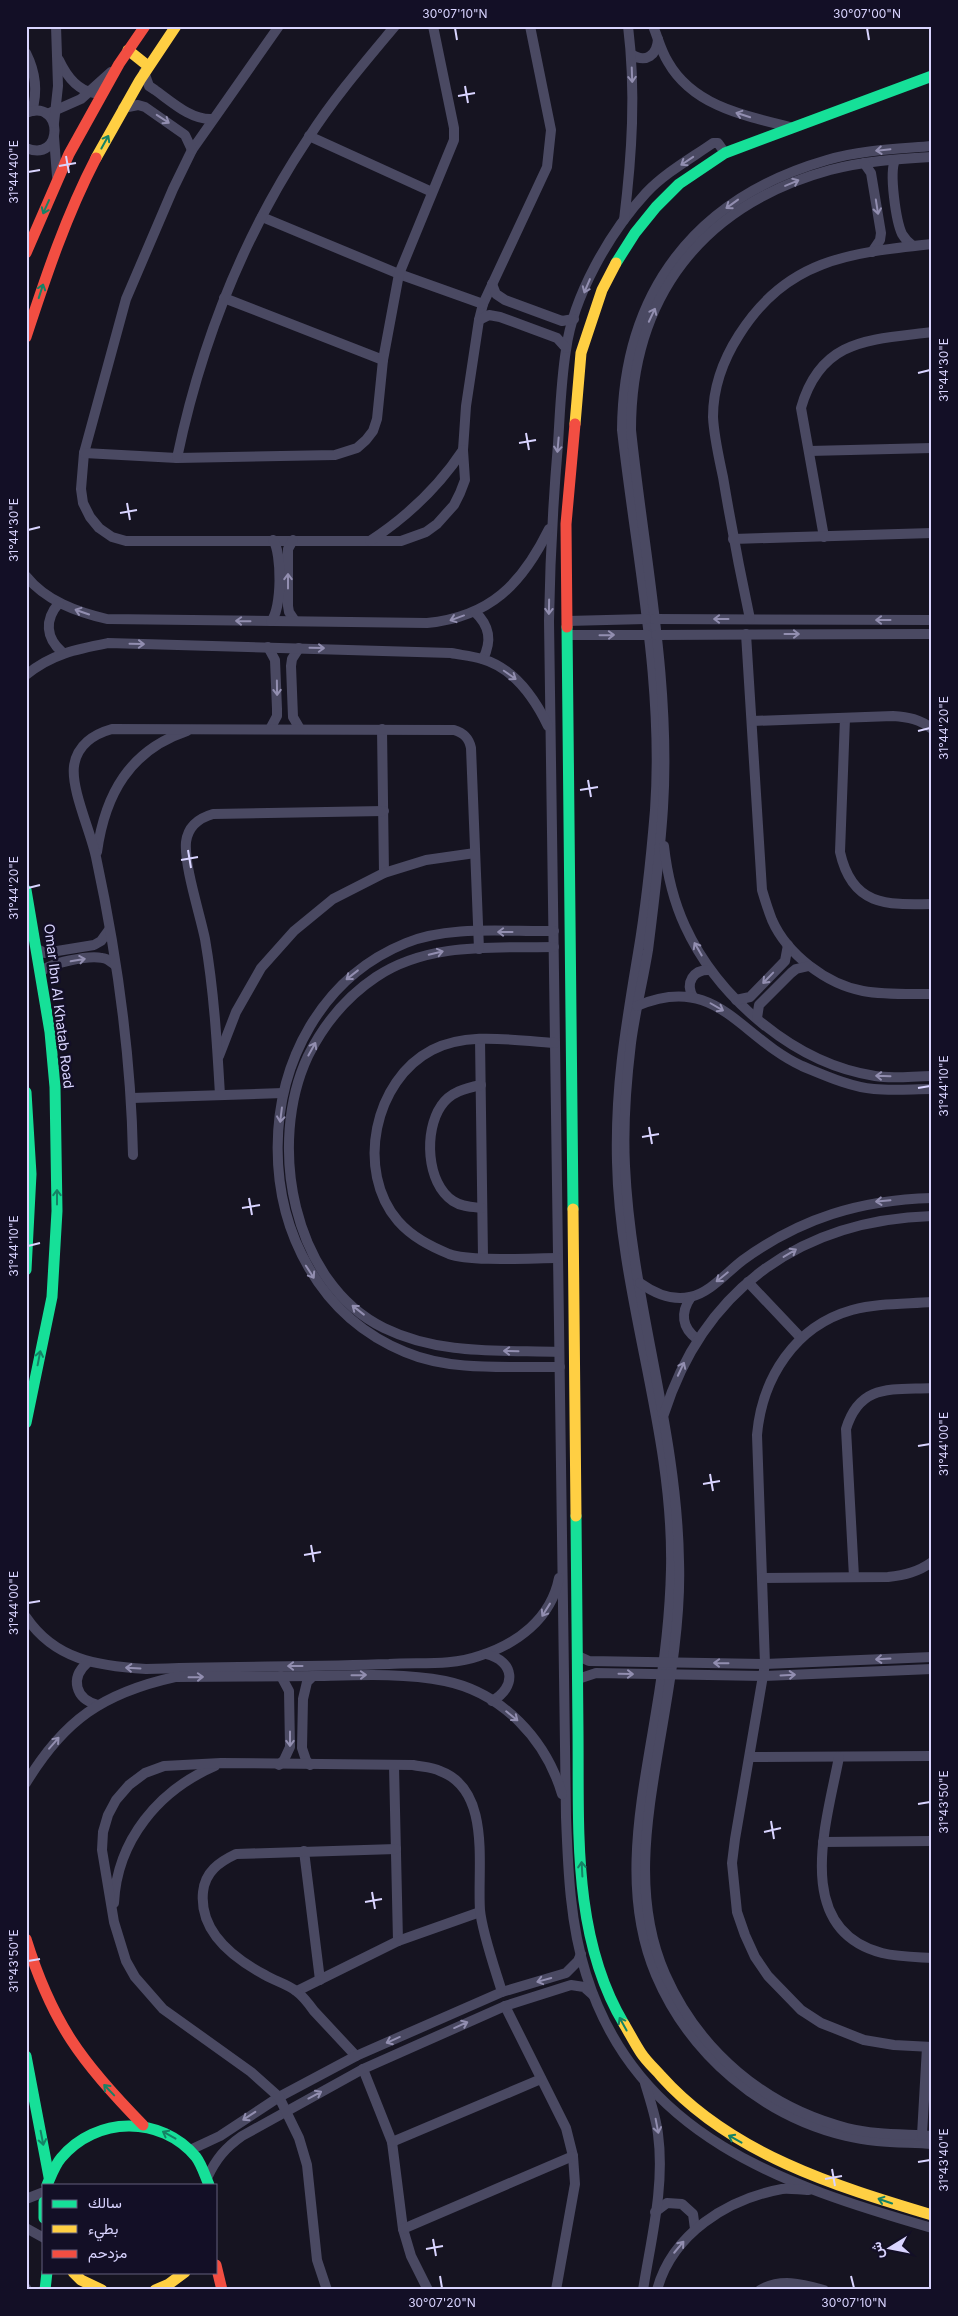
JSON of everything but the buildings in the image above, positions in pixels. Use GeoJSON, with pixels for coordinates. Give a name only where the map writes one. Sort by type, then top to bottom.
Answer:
{"type":"FeatureCollection","features":[{"type":"Feature","properties":{"kind":"street"},"geometry":{"type":"LineString","coordinates":[[56,26],[57,56],[52,113],[57,182]]}},
{"type":"Feature","properties":{"kind":"street"},"geometry":{"type":"LineString","coordinates":[[26,253],[69,154],[119,64],[145,26]]}},
{"type":"Feature","properties":{"kind":"street"},"geometry":{"type":"LineString","coordinates":[[26,338],[54,254],[94,162],[146,69],[176,26]]}},
{"type":"Feature","properties":{"kind":"street"},"geometry":{"type":"LineString","coordinates":[[278,26],[192,150],[173,189],[126,299],[84,452],[81,489],[83,504],[94,523],[112,537],[126,541],[293,540],[401,542],[426,532],[437,524],[454,505],[464,480],[463,450],[466,406],[483,304],[540,185],[547,167],[550,149],[551,130],[530,26]]}},
{"type":"Feature","properties":{"kind":"street"},"geometry":{"type":"LineString","coordinates":[[177,458],[197,372],[224,298],[278,185],[309,136],[357,71],[395,26]]}},
{"type":"Feature","properties":{"kind":"street"},"geometry":{"type":"LineString","coordinates":[[84,452],[177,458],[335,455],[347,453],[357,448],[366,440],[373,430],[377,419],[383,360],[399,274],[432,192],[451,151],[454,128],[433,26]]}},
{"type":"Feature","properties":{"kind":"street"},"geometry":{"type":"LineString","coordinates":[[624,221],[631,168],[633,111],[628,26]]}},
{"type":"Feature","properties":{"kind":"street"},"geometry":{"type":"LineString","coordinates":[[653,26],[673,69],[683,82],[702,98],[741,114],[790,127]]}},
{"type":"Feature","properties":{"kind":"street"},"geometry":{"type":"LineString","coordinates":[[631,54],[644,59],[650,57],[655,52],[658,38]]}},
{"type":"Feature","properties":{"kind":"street"},"geometry":{"type":"LineString","coordinates":[[128,50],[146,69],[146,79],[155,90],[192,115],[212,119]]}},
{"type":"Feature","properties":{"kind":"street"},"geometry":{"type":"LineString","coordinates":[[26,54],[32,69],[35,85],[29,112],[52,113],[90,92],[119,64]]}},
{"type":"Feature","properties":{"kind":"street"},"geometry":{"type":"LineString","coordinates":[[57,56],[71,80],[90,92],[103,93]]}},
{"type":"Feature","properties":{"kind":"street"},"geometry":{"type":"LineString","coordinates":[[932,76],[790,127],[725,153],[679,184],[656,207],[635,233],[602,290],[590,321],[581,353],[566,524],[579,1816],[587,1923],[606,1990],[627,2032],[640,2052],[676,2095],[728,2135],[757,2151],[816,2176],[932,2215]]}},
{"type":"Feature","properties":{"kind":"street"},"geometry":{"type":"LineString","coordinates":[[124,108],[138,105],[145,108],[185,135],[192,150]]}},
{"type":"Feature","properties":{"kind":"street"},"geometry":{"type":"LineString","coordinates":[[309,136],[432,192]]}},
{"type":"Feature","properties":{"kind":"street"},"geometry":{"type":"LineString","coordinates":[[26,148],[32,150],[42,149],[49,145],[54,137]]}},
{"type":"Feature","properties":{"kind":"street"},"geometry":{"type":"LineString","coordinates":[[725,153],[718,143],[712,144],[672,171],[647,193],[624,221],[591,276],[574,319],[566,348],[551,526],[550,730],[566,1817],[571,1901],[581,1954],[594,1996],[615,2039],[643,2079],[674,2111],[721,2148],[752,2164],[817,2191],[932,2228]]}},
{"type":"Feature","properties":{"kind":"street"},"geometry":{"type":"LineString","coordinates":[[932,146],[864,152],[794,170],[761,185],[736,200],[712,218],[672,262],[656,287],[636,332],[626,370],[622,400],[622,430],[650,619],[665,761],[661,828],[647,951],[631,1044],[625,1104],[625,1165],[630,1225],[664,1415],[677,1510],[680,1565],[667,1662],[644,1786],[635,1864],[637,1901],[644,1938],[656,1974],[672,2007],[693,2038],[718,2066],[747,2090],[778,2110],[812,2126],[848,2137],[885,2142],[932,2144]]}},
{"type":"Feature","properties":{"kind":"street"},"geometry":{"type":"LineString","coordinates":[[646,591],[631,430],[631,401],[640,345],[661,297],[679,268],[697,246],[718,226],[740,209],[765,194],[798,180],[831,170],[864,163],[932,157]]}},
{"type":"Feature","properties":{"kind":"street"},"geometry":{"type":"LineString","coordinates":[[895,160],[892,175],[900,228],[907,241],[913,246]]}},
{"type":"Feature","properties":{"kind":"street"},"geometry":{"type":"LineString","coordinates":[[864,163],[871,173],[881,232],[880,240],[872,252]]}},
{"type":"Feature","properties":{"kind":"street"},"geometry":{"type":"LineString","coordinates":[[262,217],[399,274],[483,304]]}},
{"type":"Feature","properties":{"kind":"street"},"geometry":{"type":"LineString","coordinates":[[750,619],[733,539],[713,418],[716,389],[723,363],[751,316],[770,295],[793,278],[844,256],[932,244]]}},
{"type":"Feature","properties":{"kind":"street"},"geometry":{"type":"LineString","coordinates":[[492,284],[496,294],[505,300],[562,322],[574,319]]}},
{"type":"Feature","properties":{"kind":"street"},"geometry":{"type":"LineString","coordinates":[[224,298],[383,360]]}},
{"type":"Feature","properties":{"kind":"street"},"geometry":{"type":"LineString","coordinates":[[479,320],[489,315],[500,317],[557,338],[566,348]]}},
{"type":"Feature","properties":{"kind":"street"},"geometry":{"type":"LineString","coordinates":[[824,536],[801,408],[806,390],[816,373],[828,359],[848,347],[871,340],[932,332]]}},
{"type":"Feature","properties":{"kind":"street"},"geometry":{"type":"LineString","coordinates":[[809,451],[932,448]]}},
{"type":"Feature","properties":{"kind":"street"},"geometry":{"type":"LineString","coordinates":[[370,541],[411,512],[431,493],[463,450]]}},
{"type":"Feature","properties":{"kind":"street"},"geometry":{"type":"LineString","coordinates":[[26,576],[59,603],[84,613],[107,619],[427,624],[450,621],[475,612],[501,595],[520,578],[532,562],[551,526]]}},
{"type":"Feature","properties":{"kind":"street"},"geometry":{"type":"LineString","coordinates":[[733,539],[932,533]]}},
{"type":"Feature","properties":{"kind":"street"},"geometry":{"type":"LineString","coordinates":[[272,621],[278,606],[278,555],[273,540]]}},
{"type":"Feature","properties":{"kind":"street"},"geometry":{"type":"LineString","coordinates":[[293,540],[288,550],[288,606],[291,617],[295,622]]}},
{"type":"Feature","properties":{"kind":"street"},"geometry":{"type":"LineString","coordinates":[[59,603],[53,610],[48,628],[50,638],[62,652]]}},
{"type":"Feature","properties":{"kind":"street"},"geometry":{"type":"LineString","coordinates":[[475,612],[485,624],[490,639],[483,659]]}},
{"type":"Feature","properties":{"kind":"street"},"geometry":{"type":"LineString","coordinates":[[567,621],[650,619],[932,620]]}},
{"type":"Feature","properties":{"kind":"street"},"geometry":{"type":"LineString","coordinates":[[746,634],[762,890],[772,921],[788,945],[809,966],[834,981],[861,991],[895,995],[932,994]]}},
{"type":"Feature","properties":{"kind":"street"},"geometry":{"type":"LineString","coordinates":[[567,635],[932,634]]}},
{"type":"Feature","properties":{"kind":"street"},"geometry":{"type":"LineString","coordinates":[[26,675],[62,652],[108,643],[428,651],[483,659],[512,675],[536,700],[550,730]]}},
{"type":"Feature","properties":{"kind":"street"},"geometry":{"type":"LineString","coordinates":[[268,647],[275,660],[277,700],[277,716],[270,729]]}},
{"type":"Feature","properties":{"kind":"street"},"geometry":{"type":"LineString","coordinates":[[299,648],[292,659],[291,666],[293,717],[300,729]]}},
{"type":"Feature","properties":{"kind":"street"},"geometry":{"type":"LineString","coordinates":[[658,683],[655,808],[639,950],[622,1043],[617,1104],[617,1165],[622,1226],[662,1451],[668,1510],[671,1565],[667,1662]]}},
{"type":"Feature","properties":{"kind":"street"},"geometry":{"type":"LineString","coordinates":[[752,721],[910,717],[926,724],[932,730]]}},
{"type":"Feature","properties":{"kind":"street"},"geometry":{"type":"LineString","coordinates":[[845,718],[840,852],[847,872],[859,889],[879,901],[891,904],[932,904]]}},
{"type":"Feature","properties":{"kind":"street"},"geometry":{"type":"LineString","coordinates":[[133,1155],[132,1098],[121,1000],[96,856],[74,779],[74,765],[79,752],[87,740],[99,732],[112,728],[382,729],[454,730],[466,736],[471,748],[479,948]]}},
{"type":"Feature","properties":{"kind":"street"},"geometry":{"type":"LineString","coordinates":[[96,856],[106,807],[118,784],[133,765],[152,748],[174,736],[198,728]]}},
{"type":"Feature","properties":{"kind":"street"},"geometry":{"type":"LineString","coordinates":[[382,729],[384,873]]}},
{"type":"Feature","properties":{"kind":"street"},"geometry":{"type":"LineString","coordinates":[[220,1095],[212,987],[186,843],[188,833],[194,824],[203,817],[213,814],[384,810]]}},
{"type":"Feature","properties":{"kind":"street"},"geometry":{"type":"LineString","coordinates":[[661,828],[668,879],[685,926],[710,970],[736,1000],[772,1032],[804,1051],[839,1066],[875,1076],[932,1076]]}},
{"type":"Feature","properties":{"kind":"street"},"geometry":{"type":"LineString","coordinates":[[218,1059],[236,1012],[261,968],[294,931],[334,899],[384,873],[426,860],[475,853]]}},
{"type":"Feature","properties":{"kind":"street","name":"Omar Ibn Al Khatab Road"},"geometry":{"type":"LineString","coordinates":[[26,890],[37,949],[55,1087],[57,1211],[52,1297],[26,1423]]}},
{"type":"Feature","properties":{"kind":"street"},"geometry":{"type":"LineString","coordinates":[[37,949],[45,953],[94,945],[101,941],[109,930]]}},
{"type":"Feature","properties":{"kind":"street"},"geometry":{"type":"LineString","coordinates":[[554,931],[444,934],[408,942],[351,974],[327,999],[308,1027],[294,1059],[283,1093],[279,1128],[278,1164],[282,1201],[291,1234],[305,1265],[324,1294],[348,1318],[375,1338],[398,1350],[439,1362],[473,1365],[560,1367]]}},
{"type":"Feature","properties":{"kind":"street"},"geometry":{"type":"LineString","coordinates":[[736,1000],[750,997],[785,961],[788,945]]}},
{"type":"Feature","properties":{"kind":"street"},"geometry":{"type":"LineString","coordinates":[[554,947],[479,948],[443,951],[408,960],[392,968],[376,977],[348,999],[325,1026],[308,1058],[297,1092],[290,1128],[289,1164],[294,1200],[302,1231],[315,1260],[333,1286],[355,1309],[381,1327],[410,1340],[441,1348],[560,1352]]}},
{"type":"Feature","properties":{"kind":"street"},"geometry":{"type":"LineString","coordinates":[[40,972],[52,965],[96,957],[110,960],[115,965]]}},
{"type":"Feature","properties":{"kind":"street"},"geometry":{"type":"LineString","coordinates":[[757,1018],[759,1005],[791,972],[809,966]]}},
{"type":"Feature","properties":{"kind":"street"},"geometry":{"type":"LineString","coordinates":[[693,997],[690,988],[692,978],[700,971],[710,970]]}},
{"type":"Feature","properties":{"kind":"street"},"geometry":{"type":"LineString","coordinates":[[637,1006],[654,999],[673,996],[693,997],[712,1004],[736,1019],[766,1044],[799,1064],[835,1080],[873,1089],[932,1089]]}},
{"type":"Feature","properties":{"kind":"street"},"geometry":{"type":"LineString","coordinates":[[555,1043],[480,1039],[456,1042],[432,1050],[412,1064],[395,1082],[384,1104],[376,1129],[375,1161],[382,1192],[398,1220],[422,1242],[451,1255],[483,1258],[558,1258]]}},
{"type":"Feature","properties":{"kind":"street"},"geometry":{"type":"LineString","coordinates":[[480,1039],[483,1258]]}},
{"type":"Feature","properties":{"kind":"street"},"geometry":{"type":"LineString","coordinates":[[481,1085],[466,1088],[452,1095],[441,1105],[433,1127],[431,1150],[436,1180],[445,1194],[454,1202],[468,1207],[482,1208]]}},
{"type":"Feature","properties":{"kind":"street"},"geometry":{"type":"LineString","coordinates":[[26,1092],[29,1171],[26,1270]]}},
{"type":"Feature","properties":{"kind":"street"},"geometry":{"type":"LineString","coordinates":[[132,1098],[283,1093]]}},
{"type":"Feature","properties":{"kind":"street"},"geometry":{"type":"LineString","coordinates":[[640,1283],[653,1292],[672,1298],[690,1297],[708,1288],[743,1260],[783,1234],[827,1214],[874,1202],[932,1198]]}},
{"type":"Feature","properties":{"kind":"street"},"geometry":{"type":"LineString","coordinates":[[664,1415],[683,1363],[698,1339],[725,1304],[748,1282],[794,1249],[835,1231],[878,1220],[932,1216]]}},
{"type":"Feature","properties":{"kind":"street"},"geometry":{"type":"LineString","coordinates":[[748,1282],[802,1338]]}},
{"type":"Feature","properties":{"kind":"street"},"geometry":{"type":"LineString","coordinates":[[690,1297],[683,1312],[684,1320],[686,1328],[698,1339]]}},
{"type":"Feature","properties":{"kind":"street"},"geometry":{"type":"LineString","coordinates":[[665,1674],[644,1865],[646,1901],[652,1936],[664,1971],[680,2003],[700,2034],[724,2060],[752,2084],[782,2103],[815,2118],[850,2129],[885,2134],[927,2135],[929,2047],[894,2045],[864,2040],[821,2022],[801,2010],[784,1994],[755,1957],[737,1912],[732,1864],[765,1664],[758,1435],[759,1418],[768,1384],[776,1369],[802,1338],[826,1321],[852,1310],[876,1305],[932,1302]]}},
{"type":"Feature","properties":{"kind":"street"},"geometry":{"type":"LineString","coordinates":[[854,1577],[846,1429],[850,1417],[864,1399],[881,1390],[932,1388]]}},
{"type":"Feature","properties":{"kind":"street"},"geometry":{"type":"LineString","coordinates":[[762,1578],[906,1575],[922,1569],[932,1562]]}},
{"type":"Feature","properties":{"kind":"street"},"geometry":{"type":"LineString","coordinates":[[26,1617],[40,1634],[54,1646],[88,1663],[116,1668],[351,1666],[458,1661],[486,1654],[513,1641],[543,1615],[552,1600],[562,1565]]}},
{"type":"Feature","properties":{"kind":"street"},"geometry":{"type":"LineString","coordinates":[[486,1654],[497,1657],[506,1664],[510,1675],[508,1686],[502,1696],[492,1701]]}},
{"type":"Feature","properties":{"kind":"street"},"geometry":{"type":"LineString","coordinates":[[578,1656],[589,1661],[765,1664],[932,1657]]}},
{"type":"Feature","properties":{"kind":"street"},"geometry":{"type":"LineString","coordinates":[[88,1663],[80,1669],[76,1678],[76,1688],[81,1697],[88,1703],[98,1705]]}},
{"type":"Feature","properties":{"kind":"street"},"geometry":{"type":"LineString","coordinates":[[578,1679],[596,1673],[764,1676],[932,1669]]}},
{"type":"Feature","properties":{"kind":"street"},"geometry":{"type":"LineString","coordinates":[[26,1783],[42,1757],[63,1733],[98,1705],[114,1696],[144,1684],[175,1677],[389,1675],[446,1681],[466,1688],[492,1701],[512,1714],[539,1744],[557,1778],[566,1817]]}},
{"type":"Feature","properties":{"kind":"street"},"geometry":{"type":"LineString","coordinates":[[279,1765],[284,1760],[290,1747],[289,1691],[281,1676]]}},
{"type":"Feature","properties":{"kind":"street"},"geometry":{"type":"LineString","coordinates":[[310,1765],[302,1748],[303,1699],[307,1682],[313,1676]]}},
{"type":"Feature","properties":{"kind":"street"},"geometry":{"type":"LineString","coordinates":[[750,1757],[932,1756]]}},
{"type":"Feature","properties":{"kind":"street"},"geometry":{"type":"LineString","coordinates":[[839,1757],[823,1842],[820,1873],[826,1903],[843,1929],[861,1943],[881,1952],[932,1958]]}},
{"type":"Feature","properties":{"kind":"street"},"geometry":{"type":"LineString","coordinates":[[114,1922],[117,1882],[121,1863],[133,1836],[150,1812],[170,1791],[194,1775],[221,1763]]}},
{"type":"Feature","properties":{"kind":"street"},"geometry":{"type":"LineString","coordinates":[[327,2290],[317,2260],[307,2165],[299,2138],[279,2097],[228,2055],[163,2009],[146,1992],[126,1961],[114,1922],[102,1850],[105,1824],[116,1800],[137,1779],[164,1766],[221,1763],[414,1766],[440,1770],[465,1791],[478,1821],[480,1912],[502,1992]]}},
{"type":"Feature","properties":{"kind":"street"},"geometry":{"type":"LineString","coordinates":[[394,1766],[398,1940]]}},
{"type":"Feature","properties":{"kind":"street"},"geometry":{"type":"LineString","coordinates":[[823,1842],[932,1841]]}},
{"type":"Feature","properties":{"kind":"street"},"geometry":{"type":"LineString","coordinates":[[356,2056],[297,1991],[263,1974],[224,1948],[213,1934],[205,1918],[202,1900],[204,1882],[222,1860],[236,1854],[396,1849]]}},
{"type":"Feature","properties":{"kind":"street"},"geometry":{"type":"LineString","coordinates":[[304,1851],[320,1980]]}},
{"type":"Feature","properties":{"kind":"street"},"geometry":{"type":"LineString","coordinates":[[297,1991],[398,1940],[480,1912]]}},
{"type":"Feature","properties":{"kind":"street"},"geometry":{"type":"LineString","coordinates":[[26,1938],[43,1993],[69,2042],[95,2076],[143,2125]]}},
{"type":"Feature","properties":{"kind":"street"},"geometry":{"type":"LineString","coordinates":[[190,2150],[220,2136],[279,2097],[356,2056],[502,1992],[566,1973],[578,1962],[581,1954]]}},
{"type":"Feature","properties":{"kind":"street"},"geometry":{"type":"LineString","coordinates":[[208,2181],[215,2161],[227,2147],[285,2111],[363,2069],[505,2006],[570,1984],[584,1987],[594,1996]]}},
{"type":"Feature","properties":{"kind":"street"},"geometry":{"type":"LineString","coordinates":[[505,2006],[566,2128],[573,2156],[575,2184],[556,2290]]}},
{"type":"Feature","properties":{"kind":"street"},"geometry":{"type":"LineString","coordinates":[[26,2056],[48,2181]]}},
{"type":"Feature","properties":{"kind":"street"},"geometry":{"type":"LineString","coordinates":[[363,2069],[392,2142],[403,2229],[410,2256],[428,2290]]}},
{"type":"Feature","properties":{"kind":"street"},"geometry":{"type":"LineString","coordinates":[[392,2142],[541,2078]]}},
{"type":"Feature","properties":{"kind":"street"},"geometry":{"type":"LineString","coordinates":[[643,2079],[653,2106],[658,2134],[660,2173],[643,2290]]}},
{"type":"Feature","properties":{"kind":"street"},"geometry":{"type":"LineString","coordinates":[[26,2115],[38,2119]]}},
{"type":"Feature","properties":{"kind":"street"},"geometry":{"type":"LineString","coordinates":[[48,2181],[58,2160],[71,2146],[87,2134],[104,2127],[123,2124],[143,2125],[168,2134],[190,2150],[208,2181]]}},
{"type":"Feature","properties":{"kind":"street"},"geometry":{"type":"LineString","coordinates":[[403,2229],[573,2156]]}},
{"type":"Feature","properties":{"kind":"street"},"geometry":{"type":"LineString","coordinates":[[656,2290],[659,2280],[674,2252],[695,2229],[722,2210],[752,2196],[784,2189],[817,2191]]}},
{"type":"Feature","properties":{"kind":"street"},"geometry":{"type":"LineString","coordinates":[[26,2199],[42,2193]]}},
{"type":"Feature","properties":{"kind":"street"},"geometry":{"type":"LineString","coordinates":[[655,2212],[667,2203],[682,2204],[693,2214],[695,2229]]}},
{"type":"Feature","properties":{"kind":"street"},"geometry":{"type":"LineString","coordinates":[[26,2228],[42,2237]]}},
{"type":"Feature","properties":{"kind":"street"},"geometry":{"type":"LineString","coordinates":[[218,2273],[222,2290]]}},
{"type":"Feature","properties":{"kind":"street"},"geometry":{"type":"LineString","coordinates":[[45,2290],[47,2274]]}},
{"type":"Feature","properties":{"kind":"street"},"geometry":{"type":"LineString","coordinates":[[75,2274],[81,2280],[102,2290]]}},
{"type":"Feature","properties":{"kind":"street"},"geometry":{"type":"LineString","coordinates":[[155,2290],[169,2284],[182,2274]]}},
{"type":"Feature","properties":{"kind":"street"},"geometry":{"type":"LineString","coordinates":[[760,2290],[767,2285],[783,2282],[824,2290]]}},
{"type":"Feature","properties":{"kind":"traffic: fast"},"geometry":{"type":"LineString","coordinates":[[616,263],[635,233],[656,207],[679,184],[725,153],[932,76]]}},
{"type":"Feature","properties":{"kind":"traffic: fast"},"geometry":{"type":"LineString","coordinates":[[567,627],[573,1209]]}},
{"type":"Feature","properties":{"kind":"traffic: fast"},"geometry":{"type":"LineString","coordinates":[[26,890],[50,1032],[55,1087],[57,1211],[52,1297],[26,1423]]}},
{"type":"Feature","properties":{"kind":"traffic: fast"},"geometry":{"type":"LineString","coordinates":[[26,1092],[31,1174],[26,1270]]}},
{"type":"Feature","properties":{"kind":"traffic: fast"},"geometry":{"type":"LineString","coordinates":[[576,1516],[578,1807],[582,1882],[587,1919],[595,1955],[607,1990],[624,2024]]}},
{"type":"Feature","properties":{"kind":"traffic: fast"},"geometry":{"type":"LineString","coordinates":[[26,2056],[49,2177]]}},
{"type":"Feature","properties":{"kind":"traffic: fast"},"geometry":{"type":"LineString","coordinates":[[47,2184],[61,2158],[75,2144],[92,2134],[110,2128],[128,2126],[147,2128],[165,2134],[182,2143],[198,2160],[209,2184]]}},
{"type":"Feature","properties":{"kind":"traffic: fast"},"geometry":{"type":"LineString","coordinates":[[45,2290],[47,2274]]}},
{"type":"Feature","properties":{"kind":"traffic: slow"},"geometry":{"type":"LineString","coordinates":[[96,158],[140,80],[176,26]]}},
{"type":"Feature","properties":{"kind":"traffic: slow"},"geometry":{"type":"LineString","coordinates":[[128,50],[148,66]]}},
{"type":"Feature","properties":{"kind":"traffic: slow"},"geometry":{"type":"LineString","coordinates":[[575,424],[581,353],[602,290],[616,263]]}},
{"type":"Feature","properties":{"kind":"traffic: slow"},"geometry":{"type":"LineString","coordinates":[[573,1209],[576,1516]]}},
{"type":"Feature","properties":{"kind":"traffic: slow"},"geometry":{"type":"LineString","coordinates":[[624,2024],[641,2053],[661,2076],[689,2103],[719,2127],[752,2147],[822,2179],[932,2215]]}},
{"type":"Feature","properties":{"kind":"traffic: slow"},"geometry":{"type":"LineString","coordinates":[[75,2274],[81,2280],[102,2290]]}},
{"type":"Feature","properties":{"kind":"traffic: slow"},"geometry":{"type":"LineString","coordinates":[[155,2290],[169,2284],[182,2274]]}},
{"type":"Feature","properties":{"kind":"traffic: jam"},"geometry":{"type":"LineString","coordinates":[[26,253],[69,154],[119,64],[145,26]]}},
{"type":"Feature","properties":{"kind":"traffic: jam"},"geometry":{"type":"LineString","coordinates":[[26,337],[66,224],[96,158]]}},
{"type":"Feature","properties":{"kind":"traffic: jam"},"geometry":{"type":"LineString","coordinates":[[567,627],[566,524],[575,424]]}},
{"type":"Feature","properties":{"kind":"traffic: jam"},"geometry":{"type":"LineString","coordinates":[[26,1939],[47,1995],[71,2040],[103,2082],[143,2125]]}},
{"type":"Feature","properties":{"kind":"traffic: jam"},"geometry":{"type":"LineString","coordinates":[[218,2273],[222,2290]]}}]}
